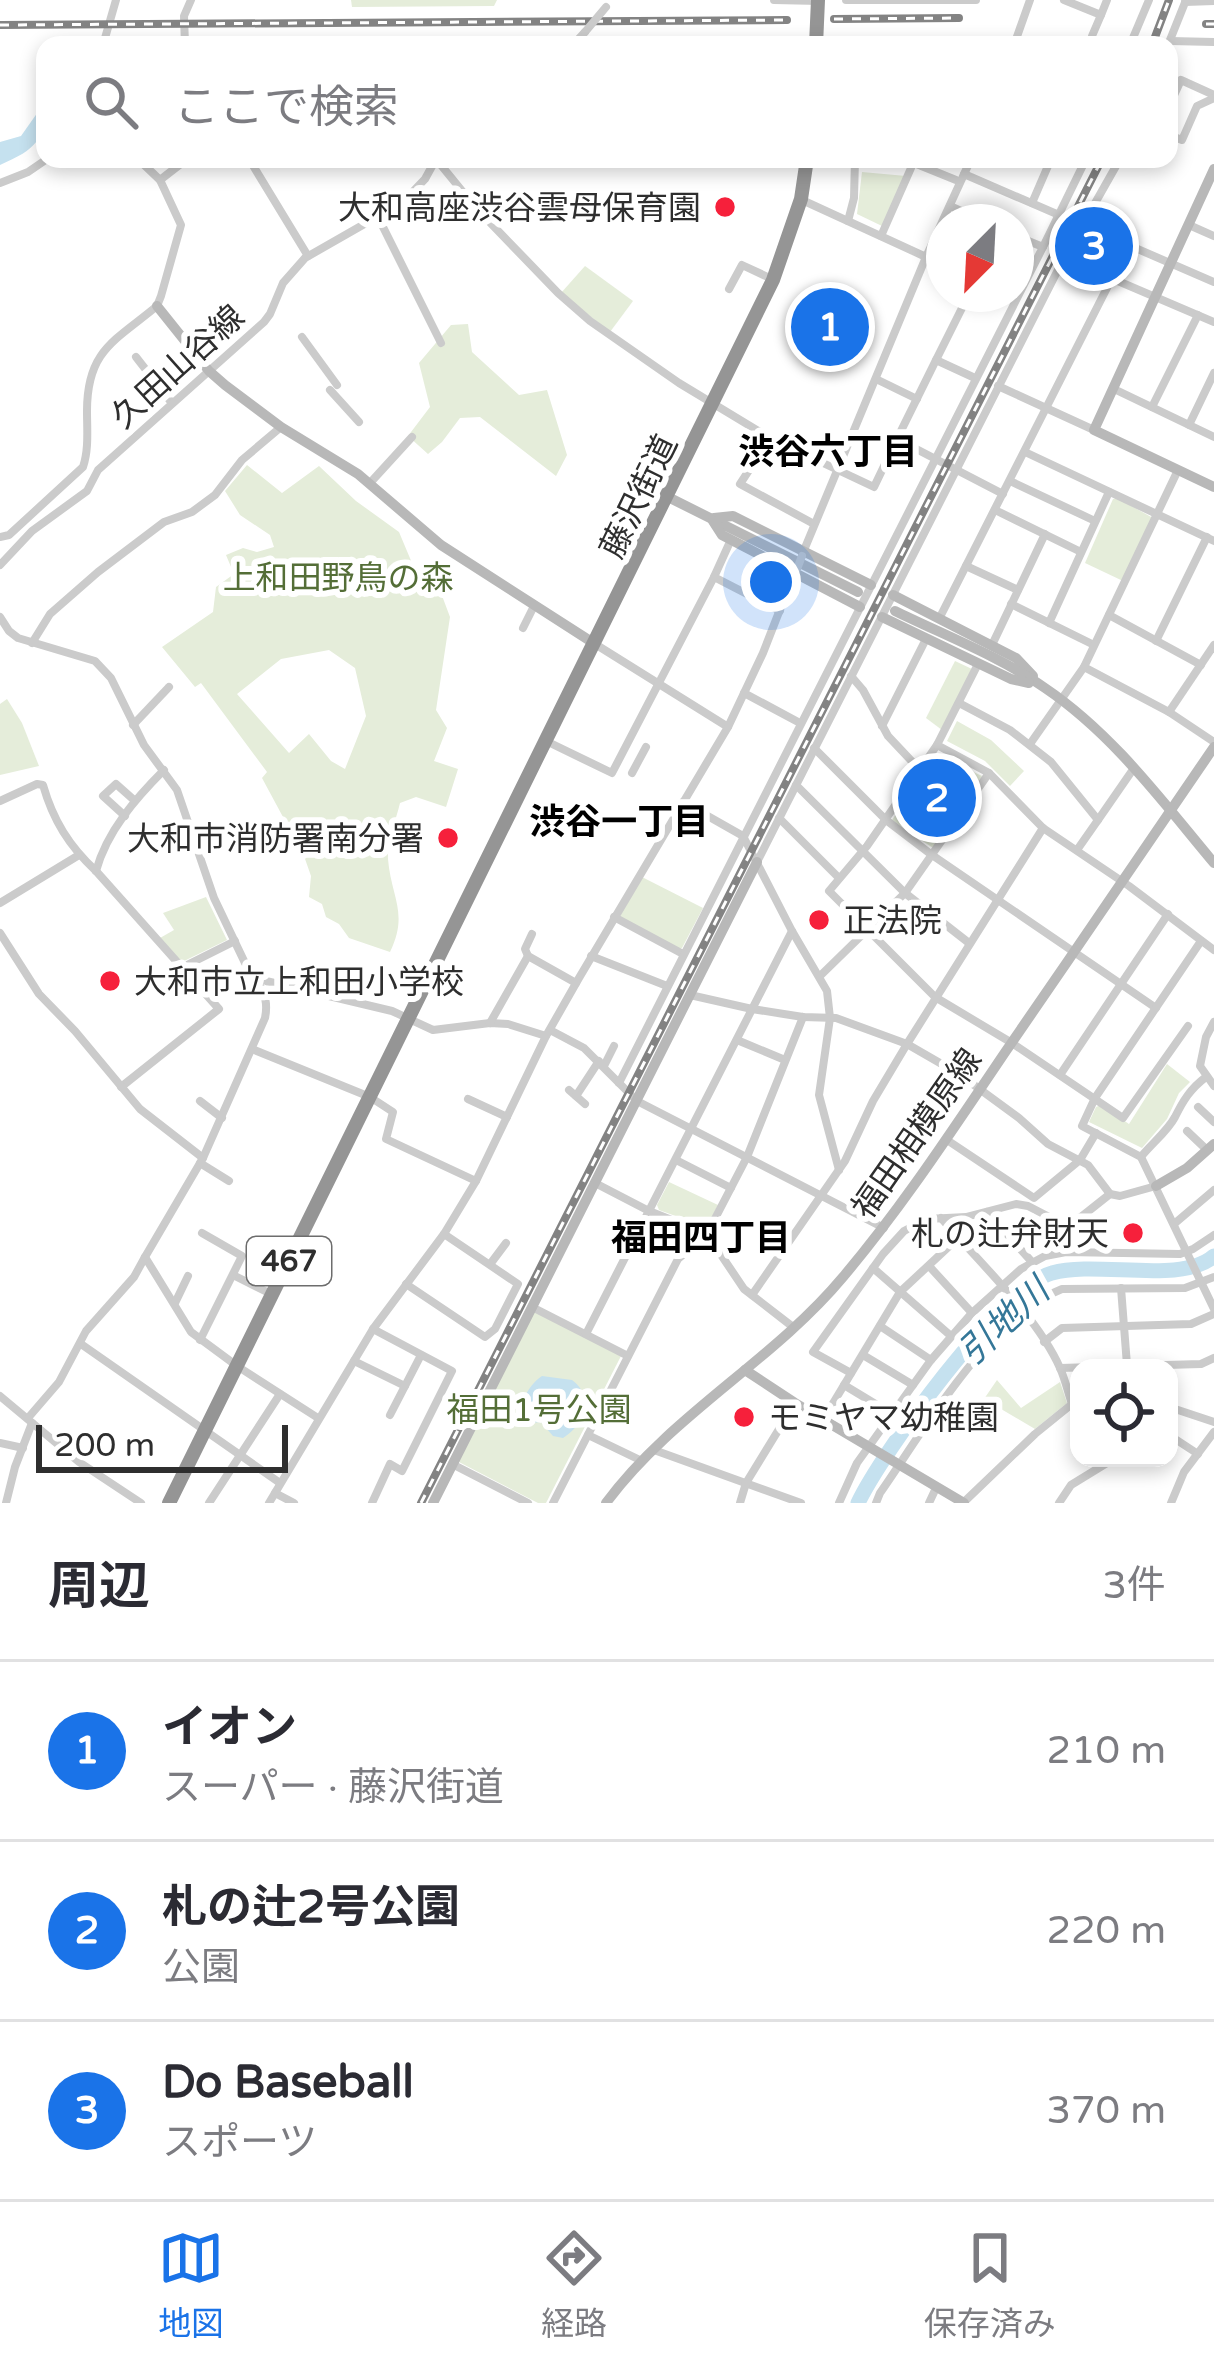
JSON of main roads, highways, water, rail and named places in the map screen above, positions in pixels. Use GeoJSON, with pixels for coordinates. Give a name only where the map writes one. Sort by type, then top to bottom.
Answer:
{"type":"FeatureCollection","features":[{"type":"Feature","properties":{"kind":"highway"},"geometry":{"type":"LineString","coordinates":[[817,36],[820,0]]}},
{"type":"Feature","properties":{"kind":"highway","name":"藤沢街道"},"geometry":{"type":"LineString","coordinates":[[169,1503],[773,280],[801,200],[806,168]]}},
{"type":"Feature","properties":{"kind":"water"},"geometry":{"type":"Polygon","coordinates":[[[36,115],[36,142],[0,165],[0,142],[21,136],[36,115]]]}},
{"type":"Feature","properties":{"kind":"water"},"geometry":{"type":"Polygon","coordinates":[[[542,1376],[572,1380],[583,1394],[582,1418],[563,1438],[553,1436],[541,1422],[530,1423],[525,1418],[527,1392],[542,1376]]]}},
{"type":"Feature","properties":{"kind":"waterway","name":"引地川"},"geometry":{"type":"LineString","coordinates":[[858,1503],[945,1374],[1030,1285],[1052,1273],[1071,1270],[1181,1269],[1214,1256]]}},
{"type":"Feature","properties":{"kind":"railway"},"geometry":{"type":"LineString","coordinates":[[1155,36],[1169,0]]}},
{"type":"Feature","properties":{"kind":"railway"},"geometry":{"type":"LineString","coordinates":[[834,19],[959,18]]}},
{"type":"Feature","properties":{"kind":"railway"},"geometry":{"type":"LineString","coordinates":[[0,25],[787,20]]}},
{"type":"Feature","properties":{"kind":"railway"},"geometry":{"type":"LineString","coordinates":[[1206,24],[1214,24]]}},
{"type":"Feature","properties":{"kind":"railway"},"geometry":{"type":"LineString","coordinates":[[421,1503],[1097,168]]}},
{"type":"Feature","properties":{"kind":"place","name":"大和高座渋谷雲母保育園"},"geometry":{"type":"Point","coordinates":[725,207]}},
{"type":"Feature","properties":{"kind":"place","name":"Do Baseball"},"geometry":{"type":"Point","coordinates":[1094,246]}},
{"type":"Feature","properties":{"kind":"place","name":"イオン"},"geometry":{"type":"Point","coordinates":[830,327]}},
{"type":"Feature","properties":{"kind":"place","name":"札の辻2号公園"},"geometry":{"type":"Point","coordinates":[937,798]}},
{"type":"Feature","properties":{"kind":"place","name":"大和市消防署南分署"},"geometry":{"type":"Point","coordinates":[448,838]}},
{"type":"Feature","properties":{"kind":"place","name":"正法院"},"geometry":{"type":"Point","coordinates":[819,920]}},
{"type":"Feature","properties":{"kind":"place","name":"大和市立上和田小学校"},"geometry":{"type":"Point","coordinates":[110,981]}},
{"type":"Feature","properties":{"kind":"place","name":"札の辻弁財天"},"geometry":{"type":"Point","coordinates":[1133,1233]}},
{"type":"Feature","properties":{"kind":"place","name":"モミヤマ幼稚園"},"geometry":{"type":"Point","coordinates":[744,1417]}},
{"type":"Feature","properties":{"kind":"district","name":"渋谷六丁目"},"geometry":{"type":"Point","coordinates":[828,451]}},
{"type":"Feature","properties":{"kind":"district","name":"渋谷一丁目"},"geometry":{"type":"Point","coordinates":[619,821]}},
{"type":"Feature","properties":{"kind":"district","name":"福田四丁目"},"geometry":{"type":"Point","coordinates":[701,1237]}},
{"type":"Feature","properties":{"kind":"park label","name":"上和田野鳥の森"},"geometry":{"type":"Point","coordinates":[338,577]}},
{"type":"Feature","properties":{"kind":"park label","name":"福田1号公園"},"geometry":{"type":"Point","coordinates":[539,1409]}}]}
